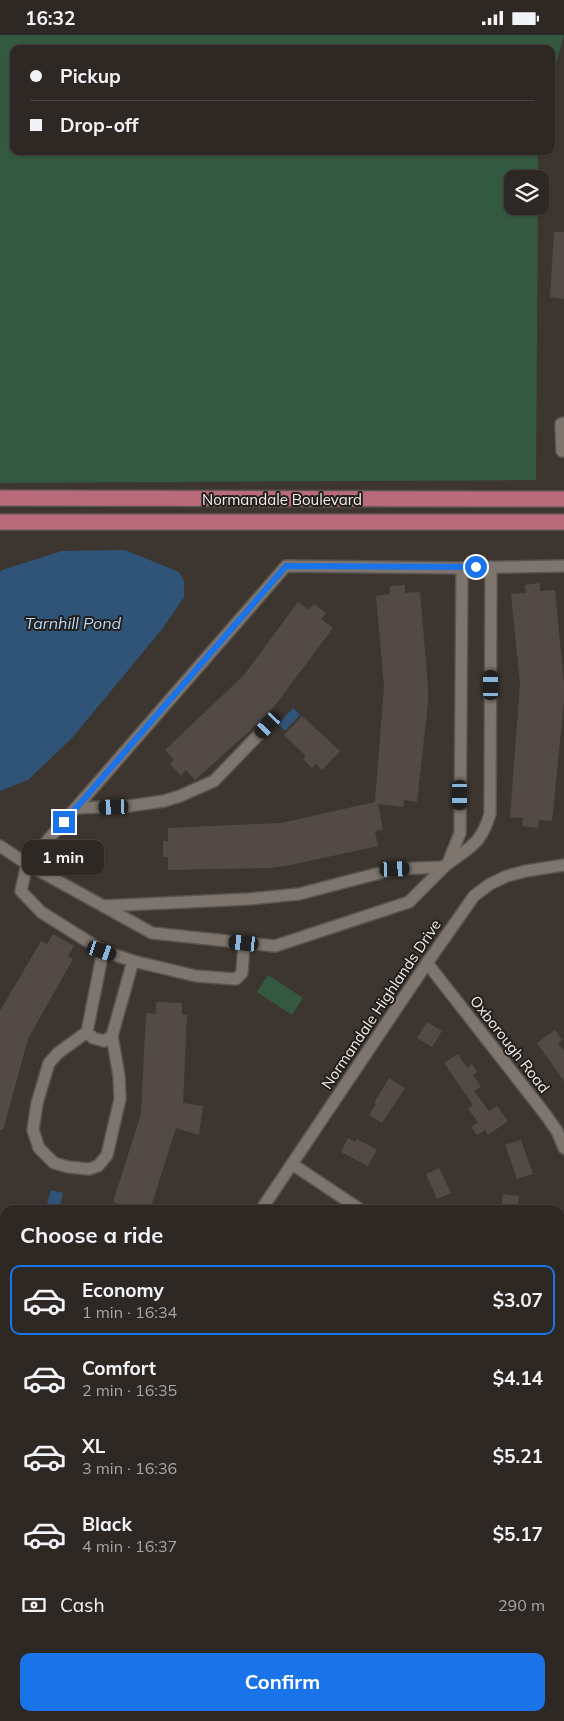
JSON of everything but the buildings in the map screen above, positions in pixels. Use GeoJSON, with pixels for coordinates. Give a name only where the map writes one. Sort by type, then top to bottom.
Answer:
{"type":"FeatureCollection","features":[{"type":"Feature","properties":{"kind":"main road","name":"Normandale Boulevard"},"geometry":{"type":"LineString","coordinates":[[0,498],[564,499]]}},
{"type":"Feature","properties":{"kind":"main road","name":"Normandale Boulevard"},"geometry":{"type":"LineString","coordinates":[[0,522],[564,522]]}},
{"type":"Feature","properties":{"kind":"street"},"geometry":{"type":"LineString","coordinates":[[564,423],[561,424],[562,451],[564,451]]}},
{"type":"Feature","properties":{"kind":"street"},"geometry":{"type":"LineString","coordinates":[[244,943],[242,973],[236,979],[196,976],[133,961],[102,951],[41,912],[21,891],[27,864],[286,566],[564,566]]}},
{"type":"Feature","properties":{"kind":"street"},"geometry":{"type":"LineString","coordinates":[[446,865],[460,833],[462,567]]}},
{"type":"Feature","properties":{"kind":"street"},"geometry":{"type":"LineString","coordinates":[[0,847],[27,864],[152,933],[275,946],[409,902],[446,865],[478,841],[485,830],[490,814],[491,567]]}},
{"type":"Feature","properties":{"kind":"street"},"geometry":{"type":"LineString","coordinates":[[76,808],[129,806],[164,801],[180,796],[214,781],[268,725]]}},
{"type":"Feature","properties":{"kind":"street"},"geometry":{"type":"LineString","coordinates":[[103,906],[248,899],[290,895],[395,869],[446,865]]}},
{"type":"Feature","properties":{"kind":"street","name":"Normandale Highlands Drive"},"geometry":{"type":"LineString","coordinates":[[264,1205],[426,963],[474,896],[490,884],[507,876],[564,865]]}},
{"type":"Feature","properties":{"kind":"street"},"geometry":{"type":"LineString","coordinates":[[102,951],[88,1032],[58,1053],[49,1063],[37,1103],[33,1130],[39,1148],[54,1163],[68,1167],[89,1169],[98,1166],[107,1155],[120,1099],[119,1076],[112,1036],[133,961]]}},
{"type":"Feature","properties":{"kind":"street","name":"Oxborough Road"},"geometry":{"type":"LineString","coordinates":[[426,963],[545,1114],[557,1131],[564,1148]]}},
{"type":"Feature","properties":{"kind":"street"},"geometry":{"type":"LineString","coordinates":[[88,1032],[93,1038],[104,1041],[112,1036]]}},
{"type":"Feature","properties":{"kind":"street"},"geometry":{"type":"LineString","coordinates":[[292,1164],[354,1205]]}},
{"type":"Feature","properties":{"kind":"green space"},"geometry":{"type":"Polygon","coordinates":[[[0,35],[564,35],[555,67],[555,45],[10,45],[10,155],[538,155],[538,170],[504,170],[504,215],[538,215],[536,480],[0,483],[0,35]]]}},
{"type":"Feature","properties":{"kind":"green space"},"geometry":{"type":"Polygon","coordinates":[[[268,975],[303,998],[292,1015],[257,992],[268,975]]]}},
{"type":"Feature","properties":{"kind":"water","name":"Tarnhill Pond"},"geometry":{"type":"Polygon","coordinates":[[[125,550],[179,572],[184,581],[184,597],[163,628],[72,738],[28,780],[0,791],[0,573],[2,570],[62,551],[125,550]]]}},
{"type":"Feature","properties":{"kind":"water"},"geometry":{"type":"Polygon","coordinates":[[[293,708],[300,715],[285,731],[278,724],[293,708]]]}},
{"type":"Feature","properties":{"kind":"water"},"geometry":{"type":"Polygon","coordinates":[[[51,1190],[63,1193],[60,1205],[46,1205],[51,1190]]]}},
{"type":"Feature","properties":{"kind":"route"},"geometry":{"type":"LineString","coordinates":[[64,822],[286,566],[476,567]]}}]}
